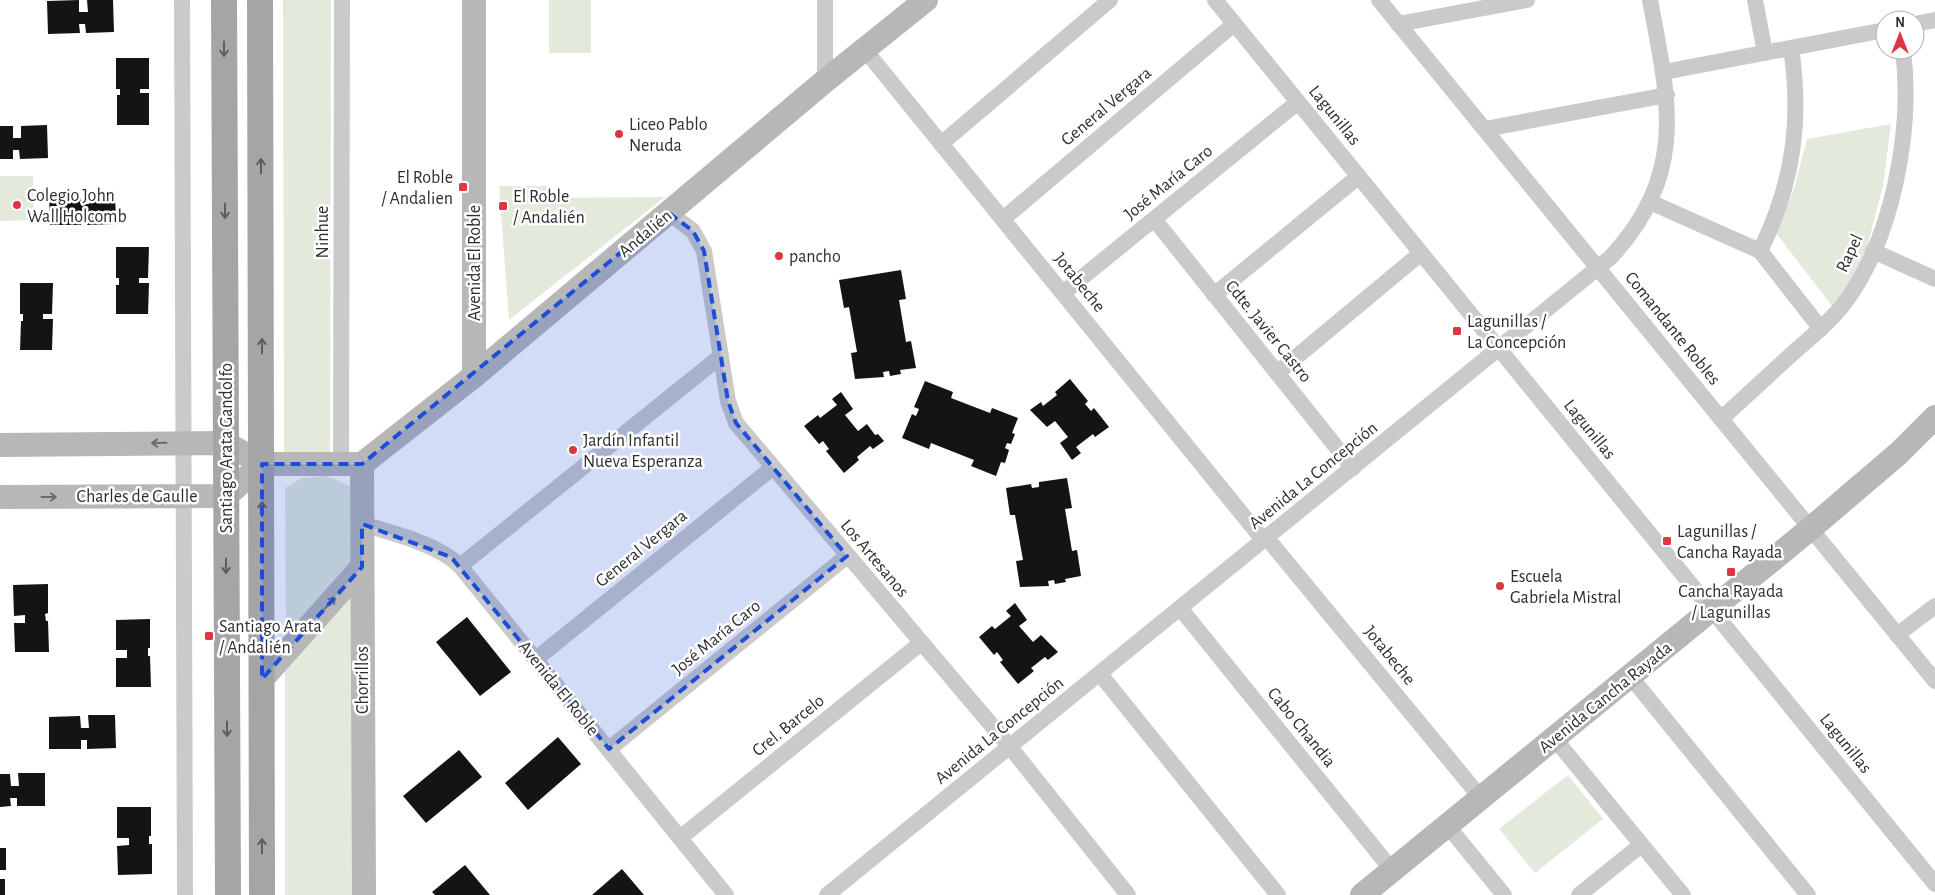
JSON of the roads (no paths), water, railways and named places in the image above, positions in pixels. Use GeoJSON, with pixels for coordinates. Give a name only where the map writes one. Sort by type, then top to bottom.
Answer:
{"type":"FeatureCollection","features":[{"type":"Feature","properties":{"kind":"main road","name":"Santiago Arata Gandolfo"},"geometry":{"type":"LineString","coordinates":[[224,0],[228,895]]}},
{"type":"Feature","properties":{"kind":"main road","name":"Santiago Arata Gandolfo"},"geometry":{"type":"LineString","coordinates":[[260,0],[262,895]]}},
{"type":"Feature","properties":{"kind":"street"},"geometry":{"type":"LineString","coordinates":[[182,0],[185,895]]}},
{"type":"Feature","properties":{"kind":"street","name":"Ninhue"},"geometry":{"type":"LineString","coordinates":[[342,0],[352,464]]}},
{"type":"Feature","properties":{"kind":"street","name":"Avenida El Roble"},"geometry":{"type":"LineString","coordinates":[[474,0],[474,376]]}},
{"type":"Feature","properties":{"kind":"street"},"geometry":{"type":"LineString","coordinates":[[825,0],[825,81]]}},
{"type":"Feature","properties":{"kind":"street","name":"Andalién"},"geometry":{"type":"LineString","coordinates":[[352,464],[474,376],[825,81],[926,0]]}},
{"type":"Feature","properties":{"kind":"street"},"geometry":{"type":"LineString","coordinates":[[941,144],[1110,0]]}},
{"type":"Feature","properties":{"kind":"street","name":"Lagunillas"},"geometry":{"type":"LineString","coordinates":[[1215,0],[1935,884]]}},
{"type":"Feature","properties":{"kind":"street","name":"Comandante Robles"},"geometry":{"type":"LineString","coordinates":[[1379,0],[1935,681]]}},
{"type":"Feature","properties":{"kind":"street"},"geometry":{"type":"LineString","coordinates":[[1398,24],[1527,0]]}},
{"type":"Feature","properties":{"kind":"street","name":"Avenida La Concepción"},"geometry":{"type":"LineString","coordinates":[[827,895],[1500,350],[1599,269],[1623,245],[1650,202],[1661,173],[1667,142],[1667,95],[1650,0]]}},
{"type":"Feature","properties":{"kind":"street"},"geometry":{"type":"LineString","coordinates":[[1755,0],[1766,53]]}},
{"type":"Feature","properties":{"kind":"street","name":"General Vergara"},"geometry":{"type":"LineString","coordinates":[[1002,219],[1234,24]]}},
{"type":"Feature","properties":{"kind":"street"},"geometry":{"type":"LineString","coordinates":[[1664,72],[1875,32]]}},
{"type":"Feature","properties":{"kind":"street"},"geometry":{"type":"LineString","coordinates":[[1760,251],[1780,206],[1792,159],[1797,104],[1791,48]]}},
{"type":"Feature","properties":{"kind":"street","name":"Jotabeche"},"geometry":{"type":"LineString","coordinates":[[865,50],[1002,219],[1481,798]]}},
{"type":"Feature","properties":{"kind":"street","name":"Rapel"},"geometry":{"type":"LineString","coordinates":[[1721,419],[1821,329],[1853,291],[1873,251],[1890,201],[1901,150],[1905,88],[1904,60]]}},
{"type":"Feature","properties":{"kind":"street"},"geometry":{"type":"LineString","coordinates":[[1485,129],[1667,95]]}},
{"type":"Feature","properties":{"kind":"street","name":"José María Caro"},"geometry":{"type":"LineString","coordinates":[[1063,293],[1298,102]]}},
{"type":"Feature","properties":{"kind":"street"},"geometry":{"type":"LineString","coordinates":[[1214,295],[1359,176]]}},
{"type":"Feature","properties":{"kind":"street"},"geometry":{"type":"LineString","coordinates":[[1650,202],[1760,251],[1821,329]]}},
{"type":"Feature","properties":{"kind":"street","name":"Los Artesanos"},"geometry":{"type":"LineString","coordinates":[[669,213],[693,230],[701,243],[706,258],[728,401],[733,418],[744,435],[1010,747],[1128,895]]}},
{"type":"Feature","properties":{"kind":"street","name":"Cdte. Javier Castro"},"geometry":{"type":"LineString","coordinates":[[1154,219],[1353,468]]}},
{"type":"Feature","properties":{"kind":"street"},"geometry":{"type":"LineString","coordinates":[[1873,251],[1935,279]]}},
{"type":"Feature","properties":{"kind":"street"},"geometry":{"type":"LineString","coordinates":[[1277,373],[1421,253]]}},
{"type":"Feature","properties":{"kind":"street"},"geometry":{"type":"LineString","coordinates":[[460,566],[721,356]]}},
{"type":"Feature","properties":{"kind":"street","name":"Avenida Cancha Rayada"},"geometry":{"type":"LineString","coordinates":[[1362,895],[1810,529],[1899,453],[1935,417]]}},
{"type":"Feature","properties":{"kind":"street"},"geometry":{"type":"LineString","coordinates":[[0,445],[226,444],[262,464],[352,464]]}},
{"type":"Feature","properties":{"kind":"street"},"geometry":{"type":"LineString","coordinates":[[226,496],[262,464]]}},
{"type":"Feature","properties":{"kind":"street","name":"Chorrillos"},"geometry":{"type":"LineString","coordinates":[[352,464],[362,524],[364,895]]}},
{"type":"Feature","properties":{"kind":"street","name":"General Vergara"},"geometry":{"type":"LineString","coordinates":[[536,659],[772,468]]}},
{"type":"Feature","properties":{"kind":"street","name":"Charles de Gaulle"},"geometry":{"type":"LineString","coordinates":[[0,497],[226,496]]}},
{"type":"Feature","properties":{"kind":"street","name":"Avenida El Roble"},"geometry":{"type":"LineString","coordinates":[[362,524],[396,534],[442,553],[451,557],[460,566],[726,895]]}},
{"type":"Feature","properties":{"kind":"street","name":"José María Caro"},"geometry":{"type":"LineString","coordinates":[[609,750],[847,556]]}},
{"type":"Feature","properties":{"kind":"street"},"geometry":{"type":"LineString","coordinates":[[262,679],[362,567]]}},
{"type":"Feature","properties":{"kind":"street"},"geometry":{"type":"LineString","coordinates":[[1897,635],[1935,606]]}},
{"type":"Feature","properties":{"kind":"street","name":"Cabo Chandia"},"geometry":{"type":"LineString","coordinates":[[1180,608],[1392,870]]}},
{"type":"Feature","properties":{"kind":"street","name":"Crel. Barcelo"},"geometry":{"type":"LineString","coordinates":[[680,838],[921,643]]}},
{"type":"Feature","properties":{"kind":"street"},"geometry":{"type":"LineString","coordinates":[[1100,674],[1278,895]]}},
{"type":"Feature","properties":{"kind":"street"},"geometry":{"type":"LineString","coordinates":[[1630,676],[1808,895]]}},
{"type":"Feature","properties":{"kind":"street"},"geometry":{"type":"LineString","coordinates":[[1554,738],[1683,895]]}},
{"type":"Feature","properties":{"kind":"street"},"geometry":{"type":"LineString","coordinates":[[1447,825],[1504,895]]}},
{"type":"Feature","properties":{"kind":"street"},"geometry":{"type":"LineString","coordinates":[[1579,895],[1641,844]]}},
{"type":"Feature","properties":{"kind":"place","name":"Liceo Pablo Neruda"},"geometry":{"type":"Point","coordinates":[619,134]}},
{"type":"Feature","properties":{"kind":"place","name":"El Roble / Andalien"},"geometry":{"type":"Point","coordinates":[463,187]}},
{"type":"Feature","properties":{"kind":"place","name":"Colegio John Wall Holcomb"},"geometry":{"type":"Point","coordinates":[17,205]}},
{"type":"Feature","properties":{"kind":"place","name":"El Roble / Andalién"},"geometry":{"type":"Point","coordinates":[503,206]}},
{"type":"Feature","properties":{"kind":"place","name":"pancho"},"geometry":{"type":"Point","coordinates":[779,256]}},
{"type":"Feature","properties":{"kind":"place","name":"Lagunillas / La Concepción"},"geometry":{"type":"Point","coordinates":[1457,331]}},
{"type":"Feature","properties":{"kind":"place","name":"Jardín Infantil Nueva Esperanza"},"geometry":{"type":"Point","coordinates":[573,450]}},
{"type":"Feature","properties":{"kind":"place","name":"Lagunillas / Cancha Rayada"},"geometry":{"type":"Point","coordinates":[1667,541]}},
{"type":"Feature","properties":{"kind":"place","name":"Cancha Rayada / Lagunillas"},"geometry":{"type":"Point","coordinates":[1731,572]}},
{"type":"Feature","properties":{"kind":"place","name":"Escuela Gabriela Mistral"},"geometry":{"type":"Point","coordinates":[1500,586]}},
{"type":"Feature","properties":{"kind":"place","name":"Santiago Arata / Andalién"},"geometry":{"type":"Point","coordinates":[209,636]}}]}
